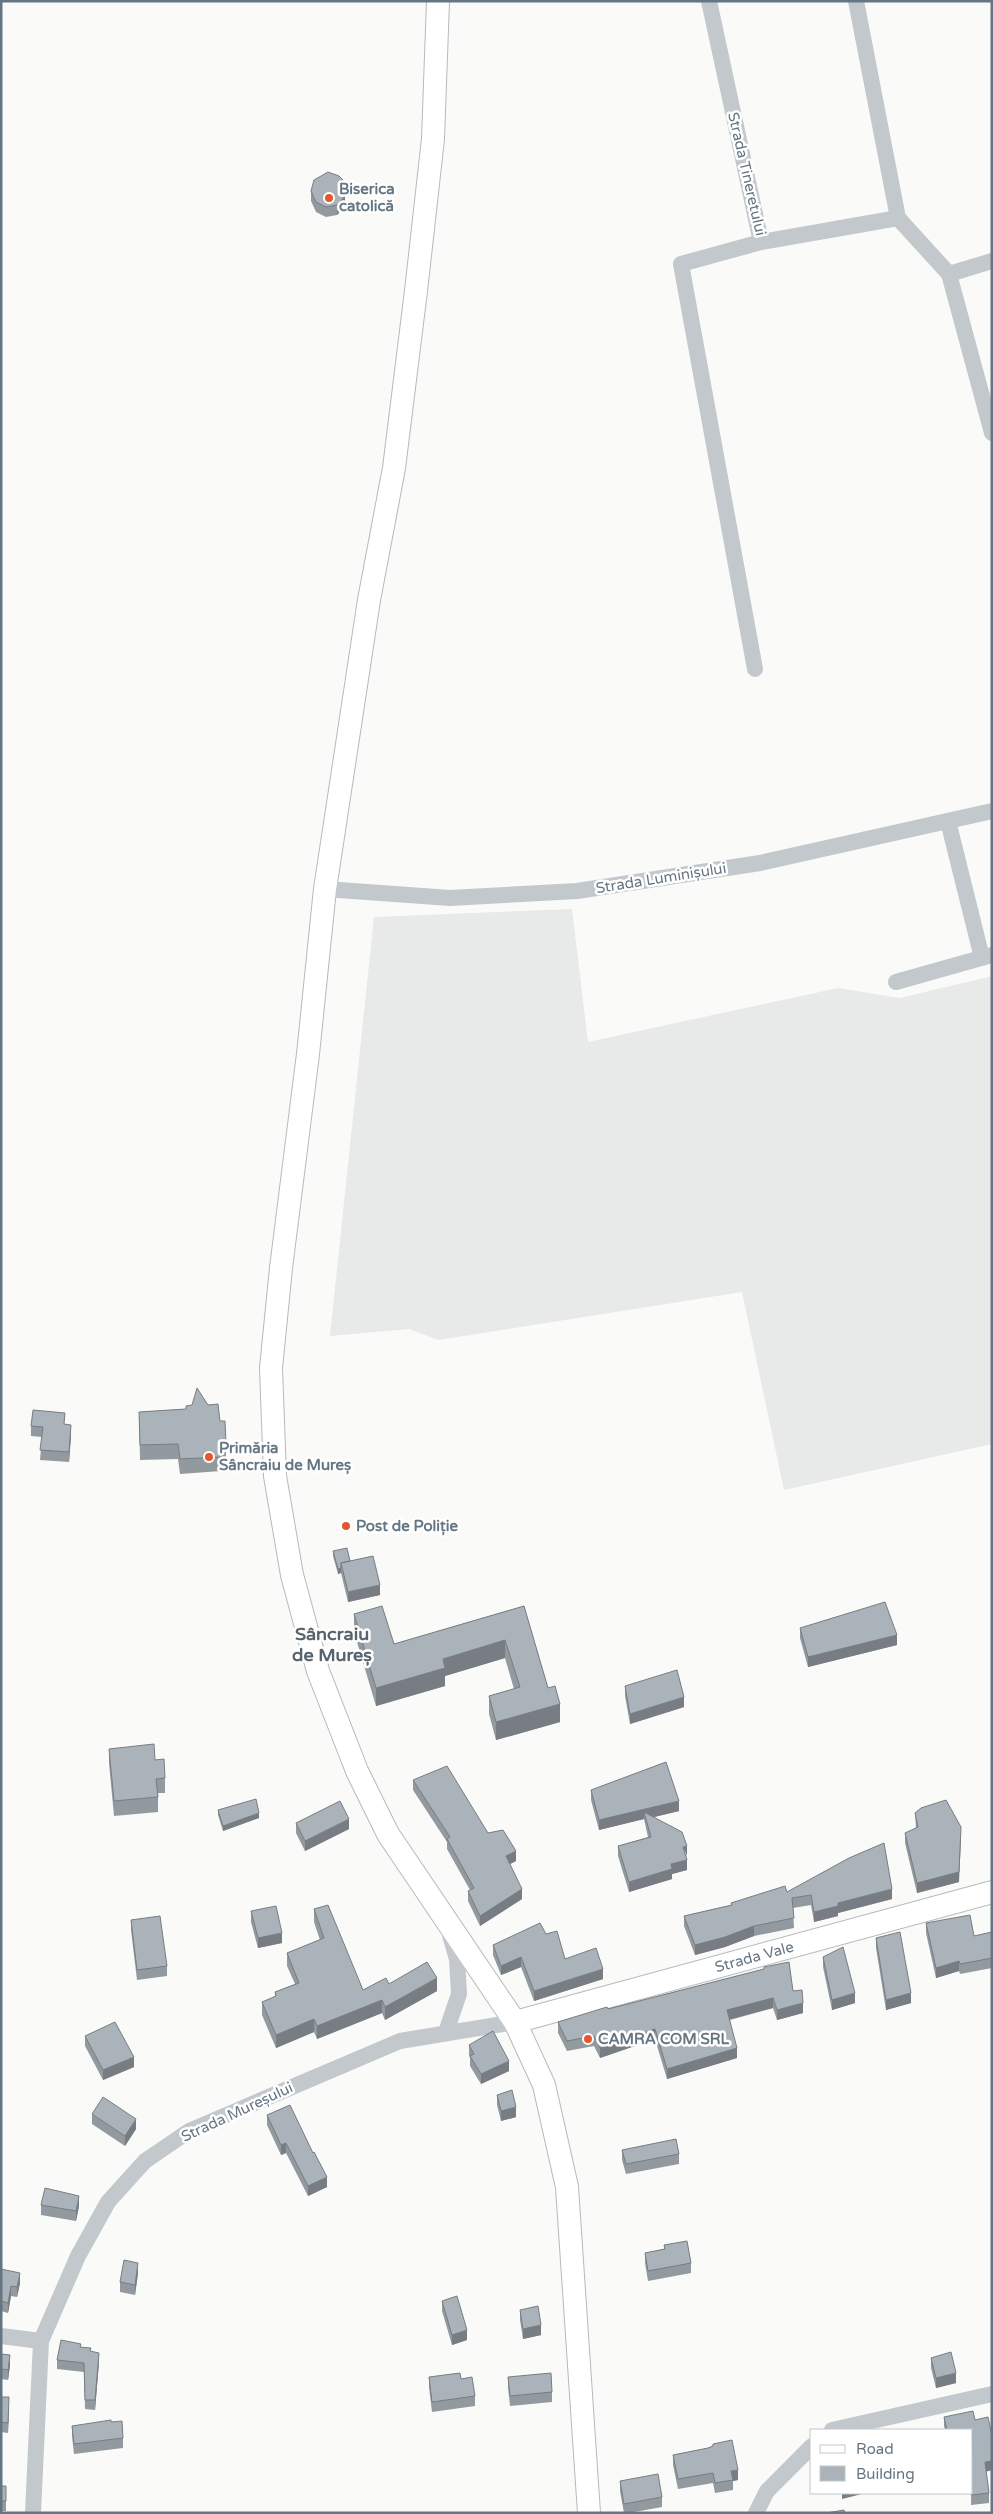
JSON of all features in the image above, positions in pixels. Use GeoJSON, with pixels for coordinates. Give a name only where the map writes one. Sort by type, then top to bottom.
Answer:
{"type":"FeatureCollection","features":[{"type":"Feature","properties":{"kind":"main road"},"geometry":{"type":"LineString","coordinates":[[438,1],[433,139],[395,458],[369,600],[325,889],[271,1368],[274,1476],[292,1574],[318,1671],[357,1771],[388,1834],[515,2022],[544,2086],[567,2187],[589,2513]]}},
{"type":"Feature","properties":{"kind":"main road","name":"Strada Vale"},"geometry":{"type":"LineString","coordinates":[[515,2022],[992,1892]]}},
{"type":"Feature","properties":{"kind":"street","name":"Strada Tineretului"},"geometry":{"type":"LineString","coordinates":[[709,1],[761,242],[898,218]]}},
{"type":"Feature","properties":{"kind":"street"},"geometry":{"type":"LineString","coordinates":[[856,1],[898,218],[949,274],[992,433]]}},
{"type":"Feature","properties":{"kind":"street"},"geometry":{"type":"LineString","coordinates":[[755,669],[681,264],[761,242]]}},
{"type":"Feature","properties":{"kind":"street"},"geometry":{"type":"LineString","coordinates":[[949,274],[992,261]]}},
{"type":"Feature","properties":{"kind":"street","name":"Strada Luminișului"},"geometry":{"type":"LineString","coordinates":[[325,889],[450,898],[577,891],[760,863],[992,811]]}},
{"type":"Feature","properties":{"kind":"street"},"geometry":{"type":"LineString","coordinates":[[896,982],[987,956],[948,821]]}},
{"type":"Feature","properties":{"kind":"street"},"geometry":{"type":"LineString","coordinates":[[445,1920],[457,1958],[459,1994],[446,2032]]}},
{"type":"Feature","properties":{"kind":"street","name":"Strada Mureșului"},"geometry":{"type":"LineString","coordinates":[[33,2513],[41,2341],[78,2256],[108,2202],[145,2161],[189,2131],[400,2041],[515,2022]]}},
{"type":"Feature","properties":{"kind":"street"},"geometry":{"type":"LineString","coordinates":[[1,2336],[41,2341]]}},
{"type":"Feature","properties":{"kind":"street"},"geometry":{"type":"LineString","coordinates":[[836,2429],[992,2394]]}},
{"type":"Feature","properties":{"kind":"street"},"geometry":{"type":"LineString","coordinates":[[756,2513],[767,2491],[810,2448]]}},
{"type":"Feature","properties":{"kind":"shaded area"},"geometry":{"type":"Polygon","coordinates":[[[572,909],[588,1042],[838,988],[900,998],[992,976],[992,1444],[784,1490],[742,1292],[438,1340],[409,1329],[330,1336],[374,917],[572,909]]]}},
{"type":"Feature","properties":{"kind":"building","name":"Biserica catolică"},"geometry":{"type":"Polygon","coordinates":[[[328,172],[339,176],[343,180],[345,196],[337,205],[326,207],[316,202],[311,191],[314,180],[328,172]]]}},
{"type":"Feature","properties":{"kind":"building"},"geometry":{"type":"Polygon","coordinates":[[[197,1388],[208,1405],[218,1404],[220,1421],[225,1421],[226,1444],[221,1444],[221,1457],[180,1459],[178,1444],[140,1445],[139,1412],[186,1409],[186,1406],[192,1405],[197,1388]]]}},
{"type":"Feature","properties":{"kind":"building"},"geometry":{"type":"Polygon","coordinates":[[[33,1410],[65,1413],[64,1424],[71,1425],[69,1452],[40,1450],[43,1427],[31,1426],[33,1410]]]}},
{"type":"Feature","properties":{"kind":"building"},"geometry":{"type":"Polygon","coordinates":[[[347,1548],[350,1561],[341,1563],[341,1568],[338,1569],[333,1551],[347,1548]]]}},
{"type":"Feature","properties":{"kind":"building"},"geometry":{"type":"Polygon","coordinates":[[[373,1556],[380,1585],[348,1592],[341,1563],[373,1556]]]}},
{"type":"Feature","properties":{"kind":"building"},"geometry":{"type":"Polygon","coordinates":[[[885,1602],[897,1635],[808,1657],[800,1628],[885,1602]]]}},
{"type":"Feature","properties":{"kind":"building"},"geometry":{"type":"Polygon","coordinates":[[[382,1606],[394,1644],[524,1606],[548,1688],[555,1686],[560,1704],[496,1722],[489,1696],[520,1687],[505,1640],[443,1659],[445,1668],[376,1688],[354,1614],[382,1606]]]}},
{"type":"Feature","properties":{"kind":"building"},"geometry":{"type":"Polygon","coordinates":[[[677,1670],[684,1697],[630,1714],[625,1686],[677,1670]]]}},
{"type":"Feature","properties":{"kind":"building"},"geometry":{"type":"Polygon","coordinates":[[[154,1744],[155,1760],[164,1759],[165,1778],[156,1779],[158,1797],[114,1801],[109,1749],[154,1744]]]}},
{"type":"Feature","properties":{"kind":"building"},"geometry":{"type":"Polygon","coordinates":[[[666,1762],[679,1801],[599,1820],[591,1790],[666,1762]]]}},
{"type":"Feature","properties":{"kind":"building"},"geometry":{"type":"Polygon","coordinates":[[[447,1766],[488,1833],[503,1830],[516,1851],[506,1856],[522,1889],[480,1916],[468,1891],[474,1888],[447,1839],[450,1837],[413,1780],[447,1766]]]}},
{"type":"Feature","properties":{"kind":"building"},"geometry":{"type":"Polygon","coordinates":[[[256,1799],[259,1813],[223,1826],[218,1810],[256,1799]]]}},
{"type":"Feature","properties":{"kind":"building"},"geometry":{"type":"Polygon","coordinates":[[[946,1800],[961,1827],[959,1872],[917,1883],[905,1833],[918,1827],[915,1813],[921,1808],[946,1800]]]}},
{"type":"Feature","properties":{"kind":"building"},"geometry":{"type":"Polygon","coordinates":[[[340,1801],[349,1819],[305,1841],[296,1823],[340,1801]]]}},
{"type":"Feature","properties":{"kind":"building"},"geometry":{"type":"Polygon","coordinates":[[[644,1812],[682,1832],[687,1846],[683,1847],[687,1860],[671,1864],[672,1869],[629,1882],[618,1846],[651,1837],[644,1812]]]}},
{"type":"Feature","properties":{"kind":"building"},"geometry":{"type":"Polygon","coordinates":[[[884,1843],[892,1889],[838,1903],[838,1906],[814,1912],[811,1895],[792,1898],[794,1918],[754,1926],[725,1937],[695,1945],[684,1916],[732,1905],[731,1903],[785,1886],[787,1892],[849,1858],[884,1843]]]}},
{"type":"Feature","properties":{"kind":"building"},"geometry":{"type":"Polygon","coordinates":[[[328,1905],[363,1990],[386,1978],[389,1984],[427,1962],[437,1978],[385,2007],[382,2000],[317,2026],[314,2019],[276,2035],[262,2002],[276,1996],[275,1992],[299,1983],[287,1953],[324,1938],[314,1909],[328,1905]]]}},
{"type":"Feature","properties":{"kind":"building"},"geometry":{"type":"Polygon","coordinates":[[[276,1906],[282,1933],[258,1938],[251,1911],[276,1906]]]}},
{"type":"Feature","properties":{"kind":"building"},"geometry":{"type":"Polygon","coordinates":[[[970,1915],[974,1936],[992,1932],[992,1958],[960,1964],[959,1961],[936,1968],[926,1923],[970,1915]]]}},
{"type":"Feature","properties":{"kind":"building"},"geometry":{"type":"Polygon","coordinates":[[[160,1916],[167,1966],[137,1970],[131,1920],[160,1916]]]}},
{"type":"Feature","properties":{"kind":"building"},"geometry":{"type":"Polygon","coordinates":[[[540,1923],[546,1934],[557,1931],[565,1959],[596,1948],[603,1969],[534,1991],[521,1957],[501,1966],[493,1945],[540,1923]]]}},
{"type":"Feature","properties":{"kind":"building"},"geometry":{"type":"Polygon","coordinates":[[[900,1932],[911,1993],[886,2000],[876,1938],[900,1932]]]}},
{"type":"Feature","properties":{"kind":"building"},"geometry":{"type":"Polygon","coordinates":[[[843,1947],[855,1993],[832,2000],[823,1957],[843,1947]]]}},
{"type":"Feature","properties":{"kind":"building"},"geometry":{"type":"Polygon","coordinates":[[[789,1962],[793,1991],[802,1990],[803,2003],[777,2010],[773,1998],[727,2010],[737,2048],[667,2069],[655,2029],[600,2048],[594,2036],[567,2041],[558,2022],[607,2007],[608,2009],[789,1962]]]}},
{"type":"Feature","properties":{"kind":"building"},"geometry":{"type":"Polygon","coordinates":[[[115,2022],[134,2057],[103,2070],[85,2036],[115,2022]]]}},
{"type":"Feature","properties":{"kind":"building"},"geometry":{"type":"Polygon","coordinates":[[[493,2031],[509,2061],[481,2074],[470,2056],[474,2054],[469,2045],[493,2031]]]}},
{"type":"Feature","properties":{"kind":"building"},"geometry":{"type":"Polygon","coordinates":[[[512,2090],[516,2107],[501,2111],[497,2095],[512,2090]]]}},
{"type":"Feature","properties":{"kind":"building"},"geometry":{"type":"Polygon","coordinates":[[[103,2097],[136,2119],[125,2136],[92,2114],[103,2097]]]}},
{"type":"Feature","properties":{"kind":"building"},"geometry":{"type":"Polygon","coordinates":[[[290,2105],[327,2177],[308,2186],[286,2143],[281,2145],[267,2115],[290,2105]]]}},
{"type":"Feature","properties":{"kind":"building"},"geometry":{"type":"Polygon","coordinates":[[[676,2139],[679,2154],[626,2164],[622,2150],[676,2139]]]}},
{"type":"Feature","properties":{"kind":"building"},"geometry":{"type":"Polygon","coordinates":[[[45,2188],[79,2196],[76,2211],[41,2205],[45,2188]]]}},
{"type":"Feature","properties":{"kind":"building"},"geometry":{"type":"Polygon","coordinates":[[[687,2241],[691,2263],[648,2271],[645,2253],[665,2249],[664,2245],[687,2241]]]}},
{"type":"Feature","properties":{"kind":"building"},"geometry":{"type":"Polygon","coordinates":[[[124,2260],[138,2263],[135,2285],[120,2282],[124,2260]]]}},
{"type":"Feature","properties":{"kind":"building"},"geometry":{"type":"Polygon","coordinates":[[[1,2269],[20,2273],[17,2287],[11,2286],[8,2303],[1,2301],[1,2269]]]}},
{"type":"Feature","properties":{"kind":"building"},"geometry":{"type":"Polygon","coordinates":[[[457,2296],[467,2330],[452,2335],[442,2301],[457,2296]]]}},
{"type":"Feature","properties":{"kind":"building"},"geometry":{"type":"Polygon","coordinates":[[[538,2306],[541,2325],[523,2329],[520,2310],[538,2306]]]}},
{"type":"Feature","properties":{"kind":"building"},"geometry":{"type":"Polygon","coordinates":[[[61,2340],[81,2344],[80,2347],[91,2348],[90,2351],[99,2353],[95,2400],[85,2400],[84,2363],[57,2360],[61,2340]]]}},
{"type":"Feature","properties":{"kind":"building"},"geometry":{"type":"Polygon","coordinates":[[[951,2352],[956,2373],[936,2378],[931,2358],[951,2352]]]}},
{"type":"Feature","properties":{"kind":"building"},"geometry":{"type":"Polygon","coordinates":[[[1,2354],[10,2355],[8,2370],[1,2369],[1,2354]]]}},
{"type":"Feature","properties":{"kind":"building"},"geometry":{"type":"Polygon","coordinates":[[[460,2373],[461,2379],[472,2377],[475,2396],[432,2402],[429,2377],[460,2373]]]}},
{"type":"Feature","properties":{"kind":"building"},"geometry":{"type":"Polygon","coordinates":[[[551,2373],[552,2392],[510,2396],[508,2377],[551,2373]]]}},
{"type":"Feature","properties":{"kind":"building"},"geometry":{"type":"Polygon","coordinates":[[[1,2397],[9,2397],[8,2423],[1,2422],[1,2397]]]}},
{"type":"Feature","properties":{"kind":"building"},"geometry":{"type":"Polygon","coordinates":[[[973,2411],[975,2420],[988,2417],[992,2436],[992,2461],[985,2462],[989,2493],[971,2495],[973,2494],[973,2429],[947,2429],[944,2417],[973,2411]]]}},
{"type":"Feature","properties":{"kind":"building"},"geometry":{"type":"Polygon","coordinates":[[[111,2420],[111,2422],[122,2421],[123,2438],[74,2444],[72,2426],[111,2420]]]}},
{"type":"Feature","properties":{"kind":"building"},"geometry":{"type":"Polygon","coordinates":[[[732,2440],[738,2470],[731,2471],[733,2480],[715,2483],[713,2473],[678,2479],[673,2455],[708,2448],[713,2446],[713,2444],[732,2440]]]}},
{"type":"Feature","properties":{"kind":"building"},"geometry":{"type":"Polygon","coordinates":[[[658,2474],[662,2497],[624,2504],[620,2481],[658,2474]]]}},
{"type":"Feature","properties":{"kind":"building"},"geometry":{"type":"Polygon","coordinates":[[[1,2486],[6,2486],[6,2501],[1,2501],[1,2486]]]}},
{"type":"Feature","properties":{"kind":"building"},"geometry":{"type":"Polygon","coordinates":[[[844,2510],[845,2513],[826,2513],[844,2510]]]}},
{"type":"Feature","properties":{"kind":"place","name":"Biserica catolică"},"geometry":{"type":"Point","coordinates":[329,198]}},
{"type":"Feature","properties":{"kind":"place","name":"Primăria Sâncraiu de Mureș"},"geometry":{"type":"Point","coordinates":[209,1457]}},
{"type":"Feature","properties":{"kind":"place","name":"Post de Poliție"},"geometry":{"type":"Point","coordinates":[346,1526]}},
{"type":"Feature","properties":{"kind":"place","name":"CAMRA COM SRL"},"geometry":{"type":"Point","coordinates":[588,2039]}},
{"type":"Feature","properties":{"kind":"district","name":"Sâncraiu de Mureș"},"geometry":{"type":"Point","coordinates":[332,1644]}}]}
